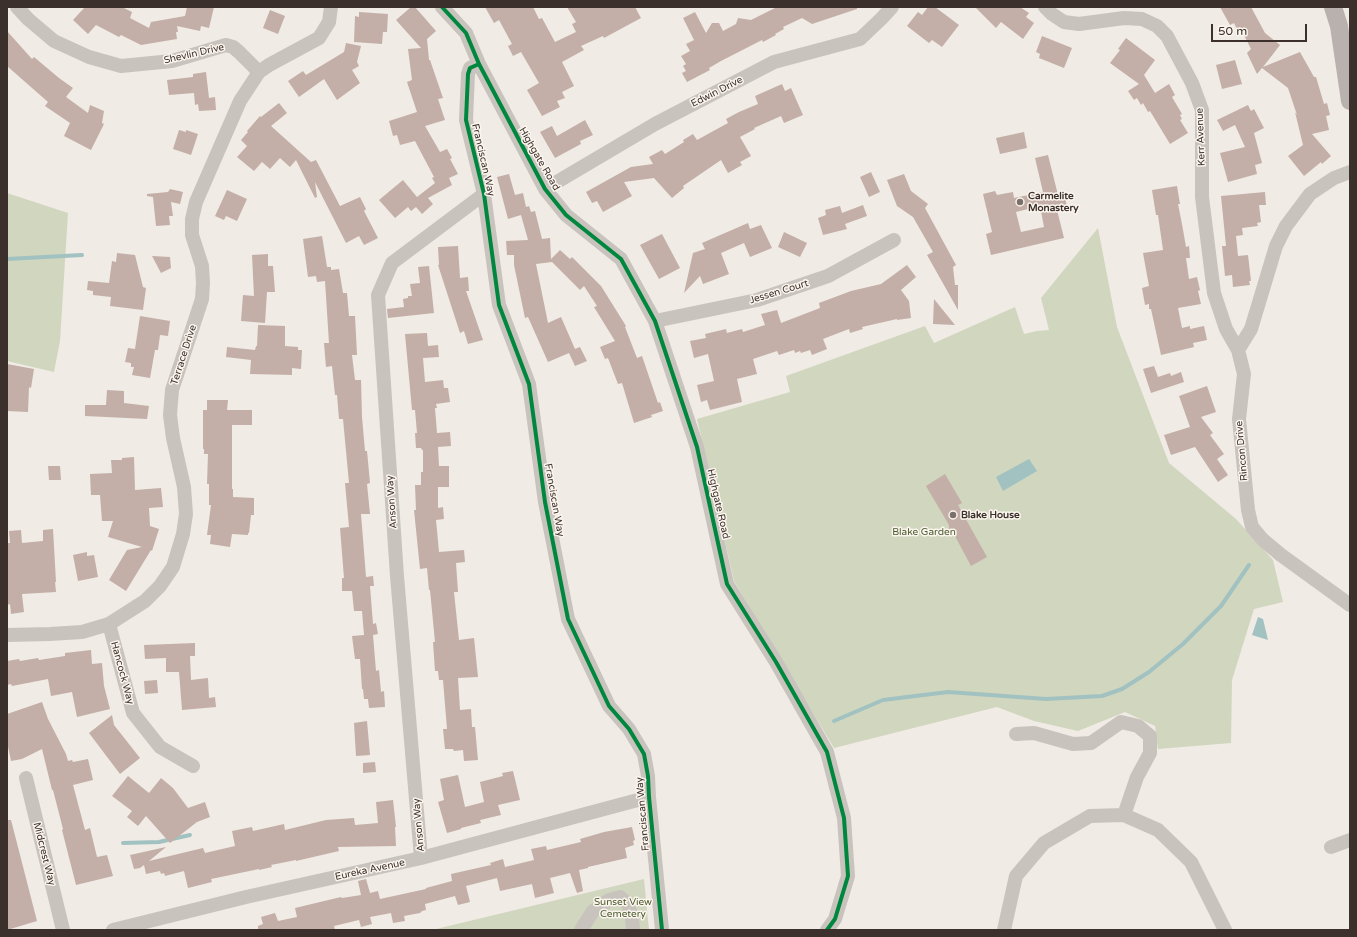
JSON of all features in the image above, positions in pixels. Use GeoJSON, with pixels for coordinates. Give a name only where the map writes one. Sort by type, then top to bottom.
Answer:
{"type":"FeatureCollection","features":[{"type":"Feature","properties":{"kind":"main road"},"geometry":{"type":"LineString","coordinates":[[1333,7],[1350,92]]}},
{"type":"Feature","properties":{"kind":"street","name":"Shevlin Drive"},"geometry":{"type":"LineString","coordinates":[[17,7],[28,19],[54,41],[89,58],[121,66],[172,61],[226,45],[233,47],[239,52],[258,72]]}},
{"type":"Feature","properties":{"kind":"street","name":"Terrace Drive"},"geometry":{"type":"LineString","coordinates":[[7,635],[82,632],[109,624],[145,601],[160,586],[173,567],[183,534],[186,514],[184,487],[173,438],[170,415],[172,390],[202,299],[202,266],[192,235],[192,219],[196,202],[240,101],[258,72],[319,38],[326,30],[329,22],[331,7]]}},
{"type":"Feature","properties":{"kind":"street","name":"Highgate Road"},"geometry":{"type":"LineString","coordinates":[[442,7],[466,33],[479,64],[545,189],[566,215],[621,259],[655,321],[697,447],[727,584],[776,662],[827,752],[844,818],[848,876],[835,919],[827,930]]}},
{"type":"Feature","properties":{"kind":"street","name":"Edwin Drive"},"geometry":{"type":"LineString","coordinates":[[545,189],[654,124],[774,62],[860,39],[892,7]]}},
{"type":"Feature","properties":{"kind":"street","name":"Kerr Avenue"},"geometry":{"type":"LineString","coordinates":[[1045,7],[1064,22],[1079,24],[1124,18],[1142,19],[1157,26],[1167,36],[1192,83],[1202,110],[1202,197],[1214,293],[1226,329],[1238,350]]}},
{"type":"Feature","properties":{"kind":"street","name":"Franciscan Way"},"geometry":{"type":"LineString","coordinates":[[479,64],[470,68],[468,74],[466,120],[484,194],[499,305],[529,384],[545,502],[568,619],[609,706],[629,729],[644,754],[648,776],[662,930]]}},
{"type":"Feature","properties":{"kind":"street"},"geometry":{"type":"LineString","coordinates":[[1238,350],[1252,329],[1276,246],[1286,226],[1310,194],[1334,178],[1350,172]]}},
{"type":"Feature","properties":{"kind":"street","name":"Anson Way"},"geometry":{"type":"LineString","coordinates":[[421,858],[397,576],[378,295],[392,263],[484,194]]}},
{"type":"Feature","properties":{"kind":"street","name":"Jessen Court"},"geometry":{"type":"LineString","coordinates":[[655,321],[757,300],[828,276],[894,240]]}},
{"type":"Feature","properties":{"kind":"street","name":"Rincon Drive"},"geometry":{"type":"LineString","coordinates":[[1238,350],[1244,374],[1239,419],[1248,510],[1252,527],[1263,540],[1350,605]]}},
{"type":"Feature","properties":{"kind":"street","name":"Hancock Way"},"geometry":{"type":"LineString","coordinates":[[109,624],[133,713],[160,747],[193,766]]}},
{"type":"Feature","properties":{"kind":"street"},"geometry":{"type":"LineString","coordinates":[[1016,734],[1034,733],[1073,744],[1091,743],[1121,722],[1138,726],[1150,736],[1150,753],[1137,778],[1124,814]]}},
{"type":"Feature","properties":{"kind":"street","name":"Midcrest Way"},"geometry":{"type":"LineString","coordinates":[[26,778],[63,930]]}},
{"type":"Feature","properties":{"kind":"street","name":"Eureka Avenue"},"geometry":{"type":"LineString","coordinates":[[113,930],[246,897],[421,858],[649,797]]}},
{"type":"Feature","properties":{"kind":"street"},"geometry":{"type":"LineString","coordinates":[[1004,930],[1016,876],[1044,843],[1090,816],[1124,814],[1158,830],[1191,862],[1225,930]]}},
{"type":"Feature","properties":{"kind":"street"},"geometry":{"type":"LineString","coordinates":[[1331,847],[1350,840]]}},
{"type":"Feature","properties":{"kind":"street"},"geometry":{"type":"LineString","coordinates":[[581,930],[594,911],[609,900],[620,897],[628,904],[632,918],[633,930]]}},
{"type":"Feature","properties":{"kind":"green space"},"geometry":{"type":"Polygon","coordinates":[[[7,193],[68,213],[60,341],[54,372],[7,361],[7,193]]]}},
{"type":"Feature","properties":{"kind":"green space","name":"Blake Garden"},"geometry":{"type":"Polygon","coordinates":[[[1098,228],[1117,327],[1169,463],[1236,519],[1273,560],[1283,602],[1254,609],[1232,680],[1231,743],[1158,749],[1155,726],[1125,712],[1078,731],[1034,721],[997,707],[834,748],[734,581],[697,419],[790,392],[786,376],[925,326],[934,343],[1015,307],[1024,334],[1049,330],[1041,298],[1098,228]]]}},
{"type":"Feature","properties":{"kind":"green space","name":"Sunset View Cemetery"},"geometry":{"type":"Polygon","coordinates":[[[644,879],[649,930],[432,930],[644,879]]]}},
{"type":"Feature","properties":{"kind":"water"},"geometry":{"type":"Polygon","coordinates":[[[1029,459],[1037,471],[1003,491],[996,477],[1029,459]]]}},
{"type":"Feature","properties":{"kind":"water"},"geometry":{"type":"Polygon","coordinates":[[[1258,617],[1263,619],[1268,640],[1252,635],[1258,617]]]}},
{"type":"Feature","properties":{"kind":"building"},"geometry":{"type":"Polygon","coordinates":[[[85,7],[122,7],[132,12],[130,18],[149,28],[151,22],[185,16],[187,7],[214,7],[209,28],[201,26],[200,31],[177,26],[177,39],[141,45],[121,35],[119,37],[96,25],[88,34],[73,20],[85,7]]]}},
{"type":"Feature","properties":{"kind":"building"},"geometry":{"type":"Polygon","coordinates":[[[411,7],[415,7],[436,31],[427,39],[429,60],[443,98],[438,99],[445,120],[425,126],[440,152],[447,149],[452,158],[450,159],[458,174],[449,178],[452,185],[428,198],[433,204],[422,214],[416,207],[411,211],[408,207],[395,218],[379,200],[403,180],[417,197],[435,183],[432,178],[434,177],[415,141],[400,145],[397,135],[393,136],[389,121],[417,112],[407,82],[412,80],[408,49],[421,48],[396,20],[411,7]]]}},
{"type":"Feature","properties":{"kind":"building"},"geometry":{"type":"Polygon","coordinates":[[[485,7],[533,7],[539,19],[542,18],[555,42],[576,32],[572,24],[576,22],[567,7],[635,7],[641,18],[604,38],[603,36],[581,46],[584,50],[562,62],[574,86],[562,92],[565,98],[557,101],[560,107],[542,116],[527,90],[539,83],[521,52],[513,56],[508,46],[512,44],[499,20],[494,23],[485,7]]]}},
{"type":"Feature","properties":{"kind":"building"},"geometry":{"type":"Polygon","coordinates":[[[777,7],[857,7],[857,9],[812,24],[802,18],[783,27],[784,29],[775,34],[776,35],[763,42],[762,40],[721,61],[709,68],[710,70],[687,82],[682,73],[686,71],[683,66],[686,64],[681,56],[690,51],[686,44],[694,40],[683,18],[695,12],[706,33],[712,23],[719,23],[723,31],[736,24],[738,18],[751,20],[777,7]]]}},
{"type":"Feature","properties":{"kind":"building"},"geometry":{"type":"Polygon","coordinates":[[[928,7],[935,7],[959,25],[942,47],[932,40],[929,43],[907,26],[918,12],[922,15],[928,7]]]}},
{"type":"Feature","properties":{"kind":"building"},"geometry":{"type":"Polygon","coordinates":[[[975,7],[1020,7],[1029,13],[1026,17],[1034,23],[1023,39],[1001,22],[996,28],[975,7]]]}},
{"type":"Feature","properties":{"kind":"building"},"geometry":{"type":"Polygon","coordinates":[[[1220,7],[1251,7],[1265,33],[1280,45],[1263,67],[1300,52],[1314,77],[1316,77],[1324,104],[1327,103],[1330,115],[1326,116],[1329,130],[1312,134],[1331,156],[1304,176],[1288,156],[1303,145],[1295,112],[1297,115],[1288,88],[1262,68],[1257,74],[1247,53],[1251,49],[1240,27],[1237,29],[1234,23],[1230,25],[1220,7]]]}},
{"type":"Feature","properties":{"kind":"building"},"geometry":{"type":"Polygon","coordinates":[[[270,10],[285,16],[278,34],[263,28],[270,10]]]}},
{"type":"Feature","properties":{"kind":"building"},"geometry":{"type":"Polygon","coordinates":[[[359,12],[388,14],[387,32],[383,32],[382,44],[354,42],[355,16],[359,17],[359,12]]]}},
{"type":"Feature","properties":{"kind":"building"},"geometry":{"type":"Polygon","coordinates":[[[7,31],[32,59],[34,57],[73,88],[66,97],[88,113],[90,105],[104,111],[102,123],[104,124],[91,150],[64,136],[70,123],[45,106],[48,102],[7,66],[7,31]]]}},
{"type":"Feature","properties":{"kind":"building"},"geometry":{"type":"Polygon","coordinates":[[[1042,36],[1072,48],[1064,68],[1039,58],[1040,54],[1036,52],[1042,36]]]}},
{"type":"Feature","properties":{"kind":"building"},"geometry":{"type":"Polygon","coordinates":[[[1126,38],[1155,60],[1144,75],[1155,93],[1169,84],[1175,95],[1172,97],[1182,114],[1180,115],[1182,119],[1180,120],[1188,133],[1170,144],[1150,111],[1148,112],[1143,103],[1141,105],[1137,98],[1134,100],[1128,91],[1139,84],[1110,63],[1120,50],[1118,49],[1126,38]]]}},
{"type":"Feature","properties":{"kind":"building"},"geometry":{"type":"Polygon","coordinates":[[[346,43],[361,46],[357,62],[359,66],[352,70],[360,83],[337,100],[324,79],[299,97],[288,81],[303,71],[306,75],[344,52],[346,43]]]}},
{"type":"Feature","properties":{"kind":"building"},"geometry":{"type":"Polygon","coordinates":[[[1235,60],[1242,84],[1222,89],[1216,65],[1235,60]]]}},
{"type":"Feature","properties":{"kind":"building"},"geometry":{"type":"Polygon","coordinates":[[[206,72],[209,98],[215,97],[216,110],[199,111],[198,104],[195,105],[194,93],[169,95],[167,80],[193,77],[193,74],[206,72]]]}},
{"type":"Feature","properties":{"kind":"building"},"geometry":{"type":"Polygon","coordinates":[[[782,84],[785,91],[791,88],[803,115],[784,123],[781,116],[754,128],[755,129],[740,137],[751,156],[740,162],[742,165],[728,173],[721,160],[683,186],[684,188],[672,198],[654,178],[624,182],[632,196],[603,212],[597,201],[592,203],[586,192],[631,167],[653,164],[649,157],[662,150],[665,154],[684,142],[683,140],[693,134],[697,140],[728,123],[726,119],[758,104],[755,96],[782,84]]]}},
{"type":"Feature","properties":{"kind":"building"},"geometry":{"type":"Polygon","coordinates":[[[279,103],[287,113],[271,126],[311,162],[316,160],[340,206],[360,197],[366,209],[364,211],[378,238],[364,245],[359,236],[346,243],[315,182],[317,197],[315,198],[296,160],[290,167],[280,158],[270,169],[262,162],[254,171],[237,157],[247,146],[241,140],[248,132],[247,131],[260,116],[261,117],[279,103]]]}},
{"type":"Feature","properties":{"kind":"building"},"geometry":{"type":"Polygon","coordinates":[[[1248,105],[1251,111],[1254,109],[1264,128],[1254,133],[1262,163],[1255,165],[1257,174],[1228,182],[1220,153],[1245,147],[1235,125],[1223,131],[1217,120],[1248,105]]]}},
{"type":"Feature","properties":{"kind":"building"},"geometry":{"type":"Polygon","coordinates":[[[585,120],[593,135],[580,141],[581,144],[555,158],[540,132],[552,126],[557,136],[585,120]]]}},
{"type":"Feature","properties":{"kind":"building"},"geometry":{"type":"Polygon","coordinates":[[[179,130],[186,132],[186,130],[198,134],[191,155],[173,149],[179,130]]]}},
{"type":"Feature","properties":{"kind":"building"},"geometry":{"type":"Polygon","coordinates":[[[1024,132],[1027,148],[1000,154],[996,138],[1024,132]]]}},
{"type":"Feature","properties":{"kind":"building","name":"Carmelite Monastery"},"geometry":{"type":"Polygon","coordinates":[[[1048,155],[1059,199],[1065,197],[1067,207],[1057,210],[1064,238],[991,255],[986,234],[992,232],[983,194],[995,191],[997,195],[1013,192],[1014,198],[1043,192],[1035,158],[1048,155]],[[1040,206],[1016,212],[1021,232],[1044,227],[1040,206]]]}},
{"type":"Feature","properties":{"kind":"building"},"geometry":{"type":"Polygon","coordinates":[[[871,172],[880,192],[869,197],[860,177],[871,172]]]}},
{"type":"Feature","properties":{"kind":"building"},"geometry":{"type":"Polygon","coordinates":[[[509,174],[515,195],[523,193],[526,207],[529,206],[531,212],[535,211],[542,239],[550,238],[551,259],[560,250],[570,259],[572,257],[601,286],[626,326],[625,327],[637,358],[642,356],[658,403],[660,402],[663,411],[651,415],[652,417],[634,423],[622,383],[618,384],[608,358],[605,359],[600,347],[615,341],[594,307],[597,306],[584,286],[580,290],[552,262],[536,264],[548,323],[561,317],[575,349],[580,347],[587,361],[575,366],[569,353],[548,362],[528,317],[525,318],[514,265],[514,255],[507,255],[506,241],[528,240],[521,215],[508,219],[497,177],[509,174]]]}},
{"type":"Feature","properties":{"kind":"building"},"geometry":{"type":"Polygon","coordinates":[[[904,174],[911,191],[928,204],[925,208],[956,265],[953,267],[955,285],[958,285],[958,310],[927,255],[933,252],[913,217],[897,206],[887,180],[904,174]]]}},
{"type":"Feature","properties":{"kind":"building"},"geometry":{"type":"Polygon","coordinates":[[[1177,186],[1180,204],[1178,204],[1186,247],[1189,246],[1190,258],[1186,258],[1189,279],[1197,277],[1201,304],[1178,308],[1182,328],[1190,326],[1190,329],[1204,326],[1207,340],[1193,343],[1194,347],[1161,355],[1151,309],[1149,309],[1149,304],[1145,305],[1142,288],[1149,286],[1143,253],[1163,250],[1158,215],[1156,215],[1152,190],[1177,186]]]}},
{"type":"Feature","properties":{"kind":"building"},"geometry":{"type":"Polygon","coordinates":[[[170,189],[183,192],[180,204],[171,202],[173,216],[169,216],[170,225],[156,226],[153,197],[147,196],[147,194],[168,192],[170,189]]]}},
{"type":"Feature","properties":{"kind":"building"},"geometry":{"type":"Polygon","coordinates":[[[227,190],[247,199],[237,221],[226,216],[224,220],[215,216],[227,190]]]}},
{"type":"Feature","properties":{"kind":"building"},"geometry":{"type":"Polygon","coordinates":[[[1265,192],[1266,205],[1259,205],[1261,222],[1257,223],[1258,226],[1242,228],[1243,235],[1236,236],[1238,256],[1248,255],[1251,281],[1249,281],[1250,285],[1233,287],[1232,275],[1225,276],[1222,246],[1226,246],[1221,196],[1265,192]]]}},
{"type":"Feature","properties":{"kind":"building"},"geometry":{"type":"Polygon","coordinates":[[[863,205],[867,216],[845,224],[847,229],[823,235],[818,218],[826,215],[825,210],[840,206],[842,213],[863,205]]]}},
{"type":"Feature","properties":{"kind":"building"},"geometry":{"type":"Polygon","coordinates":[[[748,223],[750,229],[761,225],[772,248],[750,257],[744,243],[721,253],[729,274],[703,284],[700,276],[684,293],[693,253],[705,249],[702,243],[748,223]]]}},
{"type":"Feature","properties":{"kind":"building"},"geometry":{"type":"Polygon","coordinates":[[[784,232],[807,243],[800,257],[778,247],[784,232]]]}},
{"type":"Feature","properties":{"kind":"building"},"geometry":{"type":"Polygon","coordinates":[[[662,234],[680,268],[659,279],[640,245],[662,234]]]}},
{"type":"Feature","properties":{"kind":"building"},"geometry":{"type":"Polygon","coordinates":[[[322,236],[327,267],[331,267],[331,270],[339,269],[343,293],[347,293],[349,316],[355,316],[357,355],[352,355],[355,380],[361,380],[362,417],[370,483],[367,484],[370,514],[361,514],[366,577],[373,576],[374,586],[370,586],[373,624],[376,623],[378,634],[373,635],[376,671],[379,670],[381,692],[384,691],[385,707],[369,708],[368,699],[364,699],[360,659],[355,659],[352,636],[364,635],[362,611],[354,611],[352,591],[342,591],[342,578],[344,578],[340,528],[349,527],[345,483],[349,483],[343,419],[339,419],[332,366],[326,367],[324,343],[329,343],[325,281],[317,282],[316,276],[308,277],[303,239],[322,236]]]}},
{"type":"Feature","properties":{"kind":"building"},"geometry":{"type":"Polygon","coordinates":[[[458,246],[460,278],[468,277],[469,291],[466,291],[483,340],[468,344],[464,331],[460,333],[438,265],[438,247],[458,246]]]}},
{"type":"Feature","properties":{"kind":"building"},"geometry":{"type":"Polygon","coordinates":[[[117,253],[135,255],[143,287],[146,288],[143,310],[110,306],[111,297],[93,295],[93,291],[87,290],[88,281],[109,283],[112,261],[116,262],[117,253]]]}},
{"type":"Feature","properties":{"kind":"building"},"geometry":{"type":"Polygon","coordinates":[[[268,254],[268,266],[273,266],[275,292],[267,292],[265,323],[241,321],[243,295],[254,296],[252,255],[268,254]]]}},
{"type":"Feature","properties":{"kind":"building"},"geometry":{"type":"Polygon","coordinates":[[[152,256],[170,257],[171,268],[161,273],[152,256]]]}},
{"type":"Feature","properties":{"kind":"building"},"geometry":{"type":"Polygon","coordinates":[[[907,265],[916,277],[901,290],[909,301],[911,318],[897,319],[862,327],[863,329],[850,333],[849,329],[823,339],[827,349],[812,355],[810,350],[795,353],[794,350],[779,355],[777,351],[753,359],[757,374],[737,379],[742,402],[710,410],[707,400],[701,402],[697,385],[714,381],[708,354],[694,358],[690,341],[706,338],[705,334],[726,329],[727,333],[742,329],[743,332],[765,325],[761,314],[777,310],[781,323],[820,308],[819,303],[851,291],[881,284],[907,265]]]}},
{"type":"Feature","properties":{"kind":"building"},"geometry":{"type":"Polygon","coordinates":[[[429,266],[434,313],[388,318],[387,309],[404,307],[403,299],[408,298],[408,296],[412,296],[410,284],[420,283],[418,267],[429,266]]]}},
{"type":"Feature","properties":{"kind":"building"},"geometry":{"type":"Polygon","coordinates":[[[934,299],[955,325],[933,324],[934,299]]]}},
{"type":"Feature","properties":{"kind":"building"},"geometry":{"type":"Polygon","coordinates":[[[140,316],[170,321],[168,336],[160,335],[158,350],[155,350],[150,378],[132,375],[134,367],[131,367],[131,363],[125,362],[128,348],[135,349],[140,316]]]}},
{"type":"Feature","properties":{"kind":"building"},"geometry":{"type":"Polygon","coordinates":[[[258,325],[285,326],[285,346],[298,347],[298,350],[302,350],[301,369],[292,368],[292,375],[250,374],[251,360],[226,357],[227,347],[255,350],[257,346],[258,325]]]}},
{"type":"Feature","properties":{"kind":"building"},"geometry":{"type":"Polygon","coordinates":[[[427,333],[428,346],[438,345],[439,357],[423,358],[425,382],[443,380],[444,388],[448,388],[450,402],[436,404],[437,408],[435,408],[437,433],[450,432],[451,446],[438,447],[439,466],[449,466],[449,487],[438,487],[438,508],[443,507],[444,519],[436,520],[439,552],[464,550],[465,562],[456,563],[458,592],[454,592],[459,640],[474,638],[478,677],[458,678],[460,710],[471,709],[472,727],[475,727],[478,760],[464,761],[463,750],[454,751],[453,749],[445,749],[443,729],[447,729],[443,680],[439,680],[438,671],[435,671],[433,642],[435,642],[427,568],[420,569],[414,510],[416,510],[415,485],[421,485],[421,472],[423,472],[423,450],[421,448],[416,448],[415,433],[417,433],[415,410],[412,410],[405,334],[427,333]]]}},
{"type":"Feature","properties":{"kind":"building"},"geometry":{"type":"Polygon","coordinates":[[[7,364],[34,369],[31,388],[29,387],[28,412],[7,411],[7,364]]]}},
{"type":"Feature","properties":{"kind":"building"},"geometry":{"type":"Polygon","coordinates":[[[1154,366],[1158,377],[1170,373],[1171,376],[1181,372],[1184,382],[1151,393],[1143,369],[1154,366]]]}},
{"type":"Feature","properties":{"kind":"building"},"geometry":{"type":"Polygon","coordinates":[[[1207,386],[1216,412],[1201,417],[1213,433],[1210,435],[1224,454],[1217,459],[1228,475],[1218,482],[1195,447],[1171,455],[1164,435],[1190,427],[1179,396],[1207,386]]]}},
{"type":"Feature","properties":{"kind":"building"},"geometry":{"type":"Polygon","coordinates":[[[107,390],[124,391],[124,403],[149,406],[147,419],[85,416],[85,405],[106,405],[107,390]]]}},
{"type":"Feature","properties":{"kind":"building"},"geometry":{"type":"Polygon","coordinates":[[[207,400],[228,400],[227,410],[252,410],[252,425],[232,425],[232,489],[233,497],[254,498],[254,515],[251,515],[248,535],[232,534],[230,547],[210,544],[211,535],[207,535],[211,505],[209,505],[209,484],[207,484],[208,454],[204,454],[203,449],[203,410],[207,410],[207,400]]]}},
{"type":"Feature","properties":{"kind":"building"},"geometry":{"type":"Polygon","coordinates":[[[134,457],[135,490],[161,488],[163,507],[149,508],[150,526],[159,529],[152,551],[151,550],[126,591],[109,580],[127,550],[142,547],[108,537],[113,521],[102,521],[100,495],[91,495],[90,474],[112,473],[111,460],[122,460],[122,458],[134,457]]]}},
{"type":"Feature","properties":{"kind":"building"},"geometry":{"type":"Polygon","coordinates":[[[48,466],[60,466],[61,480],[49,480],[48,466]]]}},
{"type":"Feature","properties":{"kind":"building","name":"Blake House"},"geometry":{"type":"Polygon","coordinates":[[[945,474],[962,503],[958,505],[987,557],[971,566],[955,536],[952,535],[949,525],[926,486],[945,474]]]}},
{"type":"Feature","properties":{"kind":"building"},"geometry":{"type":"Polygon","coordinates":[[[53,529],[56,592],[22,594],[24,612],[11,614],[10,604],[7,605],[7,543],[10,543],[9,531],[21,530],[22,543],[43,541],[43,530],[53,529]]]}},
{"type":"Feature","properties":{"kind":"building"},"geometry":{"type":"Polygon","coordinates":[[[87,552],[87,556],[94,555],[98,577],[78,581],[73,555],[87,552]]]}},
{"type":"Feature","properties":{"kind":"building"},"geometry":{"type":"Polygon","coordinates":[[[195,643],[195,656],[190,656],[191,680],[208,678],[209,698],[215,697],[216,707],[182,710],[179,672],[166,672],[166,658],[145,659],[144,645],[195,643]]]}},
{"type":"Feature","properties":{"kind":"building"},"geometry":{"type":"Polygon","coordinates":[[[91,650],[92,664],[102,663],[104,686],[110,709],[77,717],[72,692],[51,696],[48,679],[12,686],[11,684],[7,685],[7,661],[19,659],[20,661],[38,658],[39,660],[65,656],[65,653],[91,650]]]}},
{"type":"Feature","properties":{"kind":"building"},"geometry":{"type":"Polygon","coordinates":[[[157,680],[158,693],[145,694],[144,681],[157,680]]]}},
{"type":"Feature","properties":{"kind":"building"},"geometry":{"type":"Polygon","coordinates":[[[42,702],[48,719],[66,754],[68,761],[72,760],[73,762],[88,759],[93,780],[73,785],[85,830],[90,828],[97,857],[107,855],[113,876],[76,885],[42,749],[22,759],[11,761],[7,742],[7,714],[42,702]]]}},
{"type":"Feature","properties":{"kind":"building"},"geometry":{"type":"Polygon","coordinates":[[[112,715],[114,725],[140,758],[120,774],[89,733],[112,715]]]}},
{"type":"Feature","properties":{"kind":"building"},"geometry":{"type":"Polygon","coordinates":[[[367,721],[370,755],[356,756],[354,723],[367,721]]]}},
{"type":"Feature","properties":{"kind":"building"},"geometry":{"type":"Polygon","coordinates":[[[375,762],[376,772],[363,773],[363,763],[375,762]]]}},
{"type":"Feature","properties":{"kind":"building"},"geometry":{"type":"Polygon","coordinates":[[[513,771],[520,800],[498,805],[501,815],[480,820],[481,823],[447,833],[438,802],[444,800],[440,779],[458,775],[465,807],[484,802],[480,782],[503,776],[502,773],[513,771]]]}},
{"type":"Feature","properties":{"kind":"building"},"geometry":{"type":"Polygon","coordinates":[[[128,776],[149,793],[161,778],[173,788],[188,808],[205,802],[210,817],[197,822],[170,843],[146,816],[138,826],[127,817],[132,811],[112,796],[128,776]]]}},
{"type":"Feature","properties":{"kind":"building"},"geometry":{"type":"Polygon","coordinates":[[[393,800],[396,827],[396,846],[338,847],[339,851],[271,865],[272,867],[259,870],[211,879],[212,882],[188,888],[184,871],[165,876],[164,873],[161,874],[160,871],[146,874],[144,865],[140,868],[134,869],[130,855],[166,847],[149,861],[203,848],[205,853],[235,846],[232,831],[252,827],[253,831],[284,824],[285,830],[326,820],[354,818],[355,825],[378,823],[376,802],[393,800]]]}},
{"type":"Feature","properties":{"kind":"building"},"geometry":{"type":"Polygon","coordinates":[[[7,820],[11,820],[37,921],[7,930],[7,820]]]}},
{"type":"Feature","properties":{"kind":"building"},"geometry":{"type":"Polygon","coordinates":[[[632,827],[635,840],[633,841],[634,845],[625,848],[627,858],[579,870],[583,891],[577,893],[570,873],[550,878],[554,893],[535,898],[532,884],[500,891],[497,878],[466,886],[470,902],[458,905],[455,896],[425,904],[426,910],[420,913],[404,916],[405,921],[393,923],[391,913],[370,917],[372,924],[361,927],[359,920],[334,926],[335,930],[258,930],[258,926],[263,924],[261,917],[275,913],[278,921],[297,917],[295,908],[341,897],[361,895],[358,881],[366,879],[370,893],[378,891],[380,899],[426,889],[452,881],[451,874],[491,865],[490,863],[503,859],[505,867],[534,860],[531,849],[546,846],[547,850],[581,842],[580,839],[604,832],[632,827]]]}},
{"type":"Feature","properties":{"kind":"waterway"},"geometry":{"type":"LineString","coordinates":[[7,259],[82,255]]}},
{"type":"Feature","properties":{"kind":"waterway"},"geometry":{"type":"LineString","coordinates":[[834,721],[883,700],[948,692],[1046,699],[1102,696],[1122,689],[1149,672],[1183,644],[1221,606],[1249,565]]}},
{"type":"Feature","properties":{"kind":"waterway"},"geometry":{"type":"LineString","coordinates":[[123,843],[159,842],[190,835]]}},
{"type":"Feature","properties":{"kind":"cycle path"},"geometry":{"type":"LineString","coordinates":[[442,7],[466,33],[479,64],[545,189],[566,215],[621,259],[655,321],[697,447],[727,584],[776,662],[827,752],[844,818],[848,876],[835,919],[827,930]]}},
{"type":"Feature","properties":{"kind":"cycle path"},"geometry":{"type":"LineString","coordinates":[[479,64],[470,68],[468,74],[466,120],[484,194],[499,305],[529,384],[545,502],[568,619],[609,706],[629,729],[644,754],[648,776],[662,930]]}},
{"type":"Feature","properties":{"kind":"place","name":"Carmelite Monastery"},"geometry":{"type":"Point","coordinates":[1020,202]}},
{"type":"Feature","properties":{"kind":"place","name":"Blake House"},"geometry":{"type":"Point","coordinates":[953,515]}}]}
